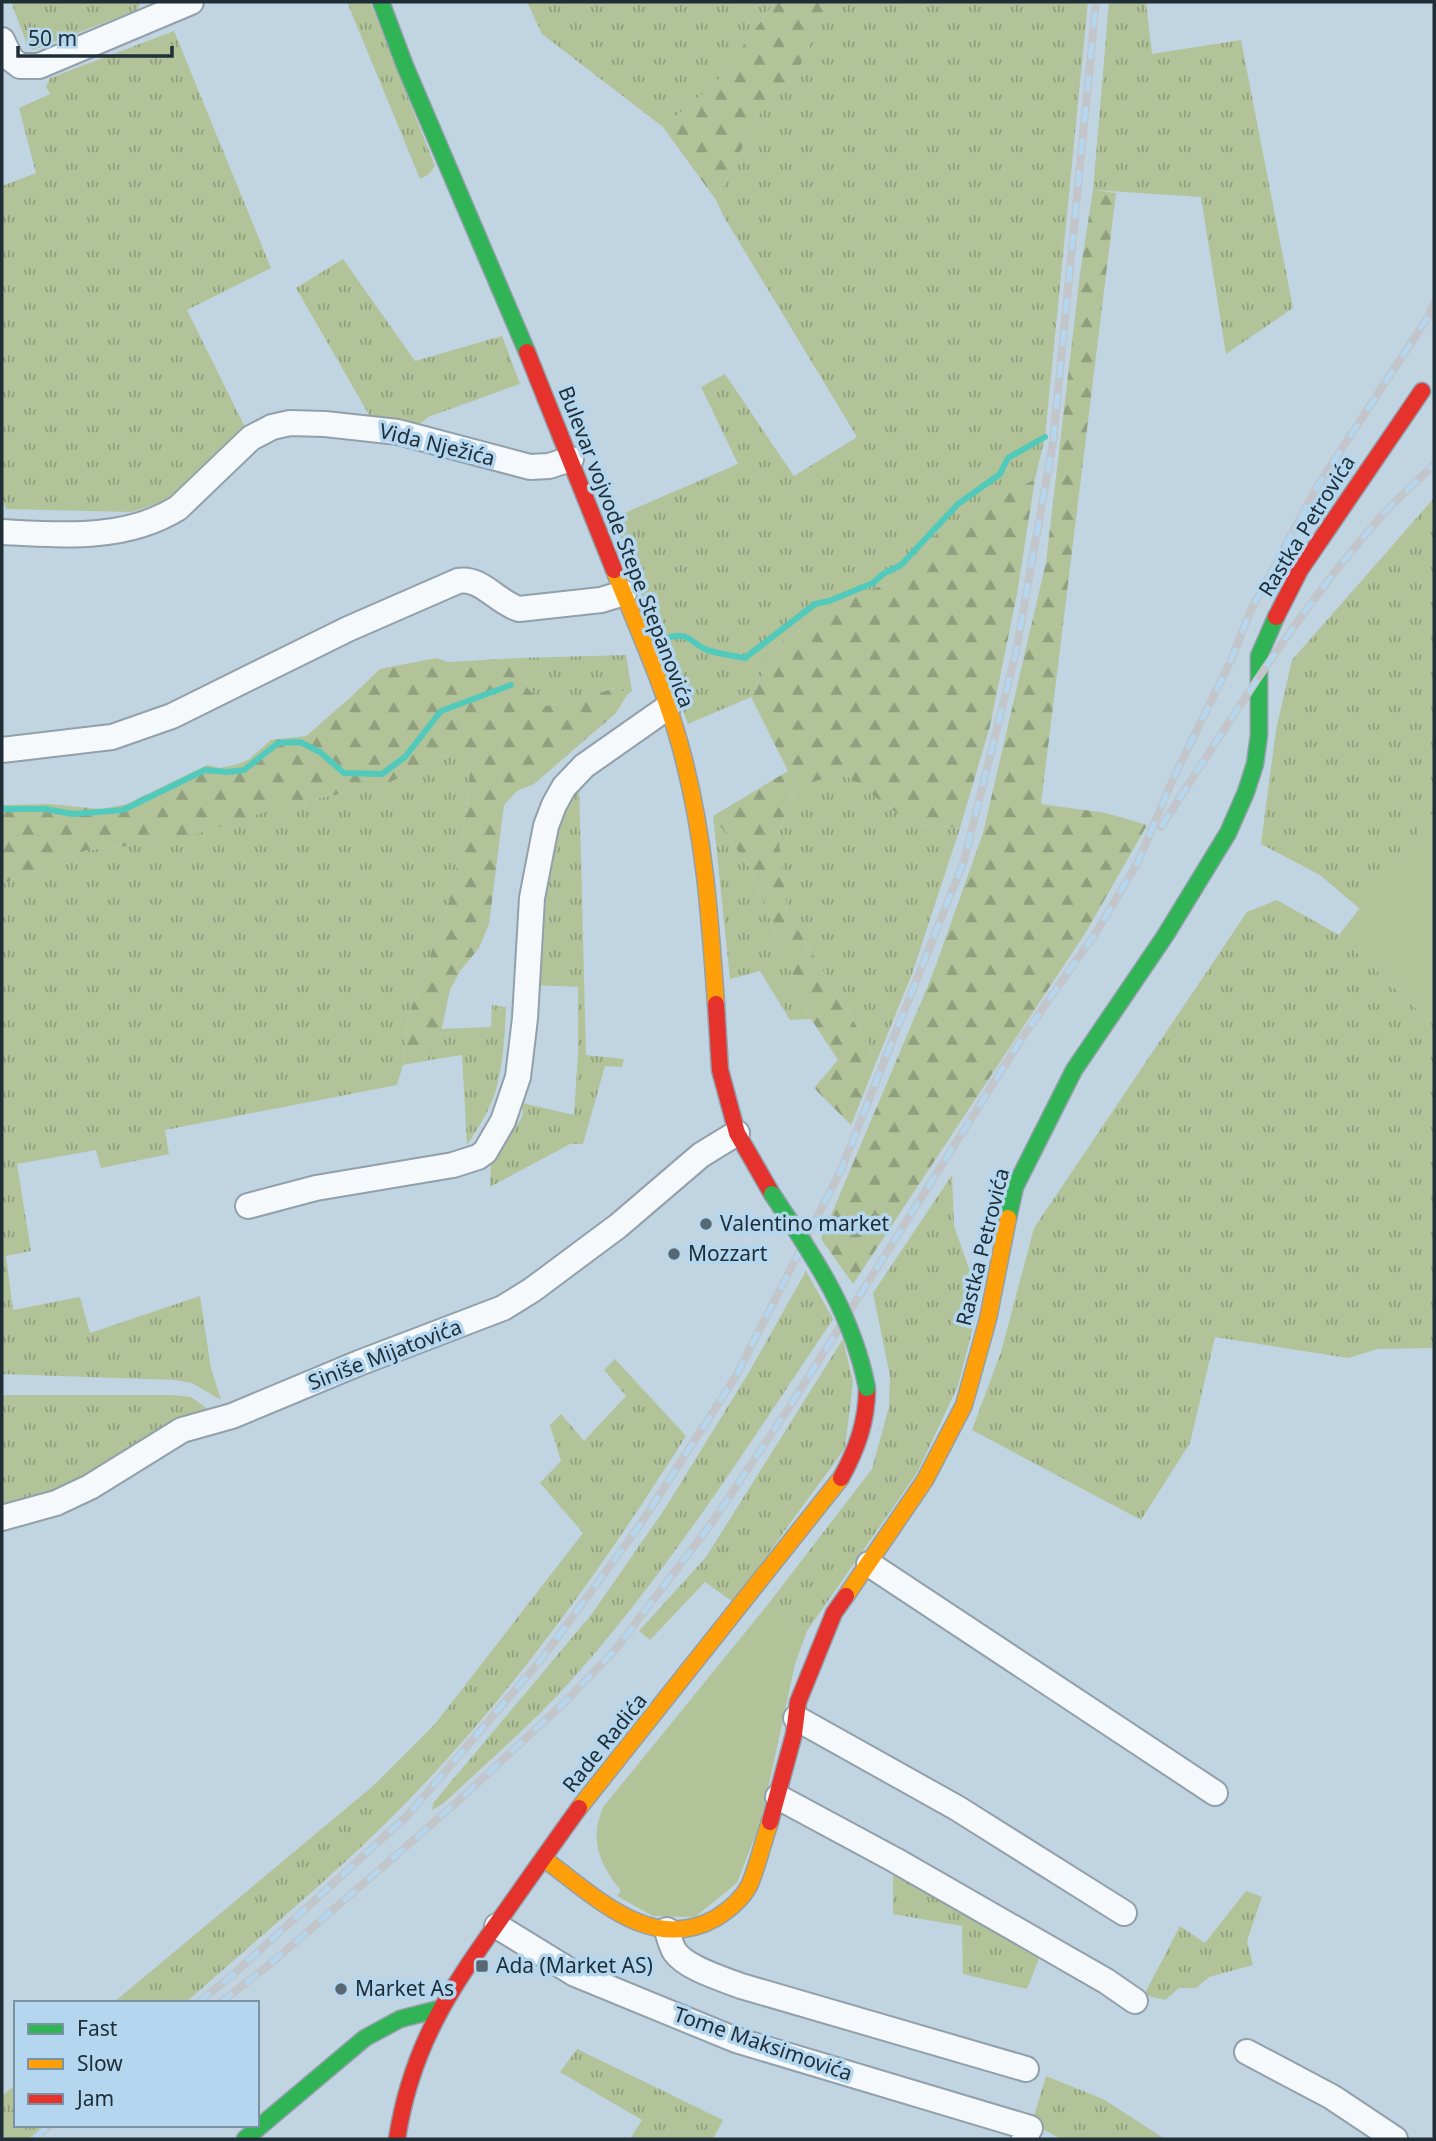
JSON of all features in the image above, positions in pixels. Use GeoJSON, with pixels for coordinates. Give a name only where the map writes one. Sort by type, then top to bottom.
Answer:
{"type":"FeatureCollection","features":[{"type":"Feature","properties":{"kind":"main road","name":"Bulevar vojvode Stepe Stepanovića"},"geometry":{"type":"LineString","coordinates":[[381,2],[405,66],[571,459],[668,707],[684,759],[707,878],[720,1070],[737,1133],[772,1194]]}},
{"type":"Feature","properties":{"kind":"main road","name":"Rastka Petrovića"},"geometry":{"type":"LineString","coordinates":[[544,1859],[623,1916],[646,1927],[687,1929],[704,1924],[732,1907],[743,1895],[752,1878],[778,1797],[798,1702],[834,1613],[925,1480],[964,1405],[988,1319],[1003,1238],[1016,1187],[1031,1150],[1074,1070],[1165,936],[1228,834],[1255,764],[1259,735],[1259,656],[1278,612],[1300,570],[1422,391]]}},
{"type":"Feature","properties":{"kind":"main road","name":"Rade Radića"},"geometry":{"type":"LineString","coordinates":[[394,2134],[439,2009],[586,1798],[838,1484],[856,1450],[868,1405],[857,1340],[831,1286],[772,1194]]}},
{"type":"Feature","properties":{"kind":"main road"},"geometry":{"type":"LineString","coordinates":[[246,2139],[365,2038],[407,2015],[439,2009]]}},
{"type":"Feature","properties":{"kind":"main road"},"geometry":{"type":"LineString","coordinates":[[383,2026],[397,2031],[406,2039],[416,2067]]}},
{"type":"Feature","properties":{"kind":"street"},"geometry":{"type":"LineString","coordinates":[[2,40],[12,59],[20,66],[39,66],[191,2]]}},
{"type":"Feature","properties":{"kind":"street","name":"Vida Nježića"},"geometry":{"type":"LineString","coordinates":[[2,532],[88,535],[146,522],[167,514],[188,498],[251,438],[272,427],[290,423],[398,432],[530,467],[549,466],[571,459]]}},
{"type":"Feature","properties":{"kind":"street"},"geometry":{"type":"LineString","coordinates":[[2,750],[112,737],[143,728],[348,629],[458,581],[470,580],[510,607],[519,609],[601,600],[624,593]]}},
{"type":"Feature","properties":{"kind":"street"},"geometry":{"type":"LineString","coordinates":[[248,1206],[316,1188],[453,1165],[485,1152],[503,1121],[518,1077],[525,1018],[532,898],[546,826],[554,806],[564,787],[584,766],[668,707]]}},
{"type":"Feature","properties":{"kind":"street","name":"Siniše Mijatovića"},"geometry":{"type":"LineString","coordinates":[[2,1518],[56,1503],[90,1487],[182,1430],[232,1416],[359,1363],[503,1308],[532,1290],[618,1226],[701,1155],[737,1133]]}},
{"type":"Feature","properties":{"kind":"street"},"geometry":{"type":"LineString","coordinates":[[869,1564],[1215,1793]]}},
{"type":"Feature","properties":{"kind":"street"},"geometry":{"type":"LineString","coordinates":[[796,1718],[957,1808],[1124,1913]]}},
{"type":"Feature","properties":{"kind":"street"},"geometry":{"type":"LineString","coordinates":[[778,1797],[1106,1981],[1135,2001]]}},
{"type":"Feature","properties":{"kind":"street","name":"Tome Maksimovića"},"geometry":{"type":"LineString","coordinates":[[497,1926],[575,1974],[736,2040],[1030,2128],[1024,2139]]}},
{"type":"Feature","properties":{"kind":"street"},"geometry":{"type":"LineString","coordinates":[[667,1930],[680,1957],[705,1972],[741,1986],[1026,2069]]}},
{"type":"Feature","properties":{"kind":"street"},"geometry":{"type":"LineString","coordinates":[[1247,2052],[1332,2097],[1395,2139]]}},
{"type":"Feature","properties":{"kind":"green space"},"geometry":{"type":"Polygon","coordinates":[[[11,2],[141,2],[137,10],[33,50],[28,47],[11,2]]]}},
{"type":"Feature","properties":{"kind":"green space"},"geometry":{"type":"Polygon","coordinates":[[[347,2],[370,2],[435,166],[428,175],[420,179],[347,2]]]}},
{"type":"Feature","properties":{"kind":"green space"},"geometry":{"type":"Polygon","coordinates":[[[527,2],[775,2],[715,84],[663,127],[542,34],[527,2]]]}},
{"type":"Feature","properties":{"kind":"green space"},"geometry":{"type":"Polygon","coordinates":[[[775,2],[830,2],[797,72],[759,114],[716,200],[663,127],[715,84],[775,2]]]}},
{"type":"Feature","properties":{"kind":"green space"},"geometry":{"type":"Polygon","coordinates":[[[830,2],[1088,2],[1045,437],[1035,479],[939,531],[901,578],[838,603],[775,647],[751,697],[688,724],[613,518],[738,464],[701,387],[725,374],[794,476],[857,437],[716,200],[759,114],[797,72],[830,2]]]}},
{"type":"Feature","properties":{"kind":"green space"},"geometry":{"type":"Polygon","coordinates":[[[1109,2],[1146,2],[1152,54],[1241,40],[1293,308],[1226,354],[1201,197],[1093,190],[1109,2]]]}},
{"type":"Feature","properties":{"kind":"green space"},"geometry":{"type":"Polygon","coordinates":[[[174,31],[271,268],[187,310],[245,427],[182,493],[169,500],[132,512],[6,509],[2,495],[2,186],[36,173],[19,108],[50,94],[46,86],[50,78],[174,31]]]}},
{"type":"Feature","properties":{"kind":"green space"},"geometry":{"type":"Polygon","coordinates":[[[1093,190],[1116,193],[1041,804],[1106,813],[1147,825],[1086,932],[853,1284],[821,1239],[932,976],[983,833],[1046,562],[1080,274],[1093,190]]]}},
{"type":"Feature","properties":{"kind":"green space"},"geometry":{"type":"Polygon","coordinates":[[[343,259],[415,361],[502,336],[520,384],[428,417],[414,429],[372,420],[296,288],[343,259]]]}},
{"type":"Feature","properties":{"kind":"green space"},"geometry":{"type":"Polygon","coordinates":[[[1035,479],[1017,594],[990,726],[960,828],[910,823],[843,773],[796,787],[778,833],[787,912],[877,1060],[851,1125],[814,1088],[838,1060],[811,1019],[748,865],[713,816],[788,771],[751,697],[775,647],[838,603],[901,578],[939,531],[1035,479]]]}},
{"type":"Feature","properties":{"kind":"green space"},"geometry":{"type":"Polygon","coordinates":[[[1434,498],[1434,812],[1360,909],[1320,875],[1261,844],[1276,730],[1292,660],[1434,498]]]}},
{"type":"Feature","properties":{"kind":"green space"},"geometry":{"type":"Polygon","coordinates":[[[626,655],[632,691],[627,695],[617,687],[569,702],[545,706],[528,689],[518,658],[626,655]]]}},
{"type":"Feature","properties":{"kind":"green space"},"geometry":{"type":"Polygon","coordinates":[[[436,658],[448,662],[518,658],[528,689],[545,706],[569,702],[618,687],[627,695],[616,713],[534,784],[517,791],[504,805],[489,924],[479,948],[460,971],[450,990],[438,1046],[424,1061],[403,1065],[408,1018],[449,902],[463,834],[471,763],[459,749],[382,786],[293,803],[194,835],[87,850],[2,884],[2,805],[49,804],[101,809],[127,804],[207,765],[221,768],[248,760],[271,740],[306,736],[380,669],[436,658]]]}},
{"type":"Feature","properties":{"kind":"green space"},"geometry":{"type":"Polygon","coordinates":[[[459,749],[471,763],[463,834],[449,902],[408,1018],[403,1065],[397,1085],[165,1130],[169,1154],[101,1168],[96,1150],[17,1164],[31,1251],[6,1256],[13,1310],[80,1297],[90,1333],[200,1296],[211,1368],[221,1400],[192,1383],[176,1380],[2,1374],[2,884],[87,850],[120,847],[293,803],[382,786],[459,749]]]}},
{"type":"Feature","properties":{"kind":"green space"},"geometry":{"type":"Polygon","coordinates":[[[843,773],[910,823],[960,828],[912,974],[877,1060],[787,912],[778,834],[796,787],[843,773]]]}},
{"type":"Feature","properties":{"kind":"green space"},"geometry":{"type":"Polygon","coordinates":[[[579,781],[586,1055],[624,1059],[622,1067],[605,1066],[583,1144],[570,1144],[490,1187],[491,1162],[498,1156],[508,1128],[518,1124],[523,1115],[522,1103],[574,1115],[578,1055],[578,987],[534,985],[539,924],[554,824],[579,781]]]}},
{"type":"Feature","properties":{"kind":"green space"},"geometry":{"type":"Polygon","coordinates":[[[1434,812],[1434,1025],[1339,935],[1434,812]]]}},
{"type":"Feature","properties":{"kind":"green space"},"geometry":{"type":"Polygon","coordinates":[[[713,816],[748,865],[811,1019],[790,1020],[760,971],[730,979],[713,816]]]}},
{"type":"Feature","properties":{"kind":"green space"},"geometry":{"type":"Polygon","coordinates":[[[1277,900],[1339,935],[1434,1025],[1434,1348],[1378,1349],[1348,1358],[1215,1337],[1190,1443],[1141,1520],[972,1430],[1001,1352],[1034,1228],[1247,912],[1277,900]]]}},
{"type":"Feature","properties":{"kind":"green space"},"geometry":{"type":"Polygon","coordinates":[[[492,1005],[506,1007],[500,1070],[490,1105],[467,1145],[462,1055],[424,1061],[438,1046],[441,1029],[491,1027],[492,1005]]]}},
{"type":"Feature","properties":{"kind":"green space"},"geometry":{"type":"Polygon","coordinates":[[[952,1175],[954,1226],[980,1300],[958,1386],[917,1473],[807,1631],[769,1603],[872,1469],[889,1407],[890,1376],[873,1293],[952,1175]]]}},
{"type":"Feature","properties":{"kind":"green space"},"geometry":{"type":"Polygon","coordinates":[[[806,1271],[833,1319],[739,1460],[639,1598],[567,1685],[507,1745],[444,1803],[432,1810],[434,1802],[591,1615],[664,1510],[748,1374],[806,1271]]]}},
{"type":"Feature","properties":{"kind":"green space"},"geometry":{"type":"Polygon","coordinates":[[[843,1339],[853,1382],[845,1448],[733,1602],[705,1582],[650,1640],[639,1631],[706,1557],[843,1339]]]}},
{"type":"Feature","properties":{"kind":"green space"},"geometry":{"type":"Polygon","coordinates":[[[615,1359],[686,1436],[595,1572],[530,1660],[461,1744],[396,1813],[337,1869],[187,2001],[115,2001],[373,1786],[435,1724],[583,1533],[540,1483],[561,1461],[550,1425],[561,1414],[584,1441],[626,1396],[604,1370],[615,1359]]]}},
{"type":"Feature","properties":{"kind":"green space"},"geometry":{"type":"Polygon","coordinates":[[[2,1395],[173,1395],[191,1397],[212,1412],[79,1484],[2,1509],[2,1395]]]}},
{"type":"Feature","properties":{"kind":"green space"},"geometry":{"type":"Polygon","coordinates":[[[769,1603],[807,1631],[795,1664],[761,1821],[737,1883],[695,1917],[653,1916],[617,1896],[621,1891],[607,1871],[599,1851],[599,1818],[604,1806],[769,1603]]]}},
{"type":"Feature","properties":{"kind":"green space"},"geometry":{"type":"Polygon","coordinates":[[[893,1868],[1042,1951],[1027,1989],[963,1974],[962,1926],[893,1914],[893,1868]]]}},
{"type":"Feature","properties":{"kind":"green space"},"geometry":{"type":"Polygon","coordinates":[[[1246,1891],[1262,1897],[1247,1941],[1253,1965],[1209,1977],[1196,1988],[1179,1988],[1165,2000],[1144,1995],[1180,1926],[1205,1943],[1246,1891]]]}},
{"type":"Feature","properties":{"kind":"green space"},"geometry":{"type":"Polygon","coordinates":[[[577,2049],[723,2120],[713,2139],[630,2139],[642,2120],[560,2072],[577,2049]]]}},
{"type":"Feature","properties":{"kind":"green space"},"geometry":{"type":"Polygon","coordinates":[[[1046,2076],[1103,2099],[1165,2139],[1061,2139],[1032,2123],[1046,2076]]]}},
{"type":"Feature","properties":{"kind":"green space"},"geometry":{"type":"Polygon","coordinates":[[[14,2086],[14,2127],[43,2127],[28,2139],[2,2139],[2,2096],[14,2086]]]}},
{"type":"Feature","properties":{"kind":"waterway"},"geometry":{"type":"LineString","coordinates":[[668,638],[686,637],[704,649],[745,658],[815,604],[873,583],[883,574],[901,565],[958,504],[1000,474],[1008,458],[1045,437]]}},
{"type":"Feature","properties":{"kind":"waterway"},"geometry":{"type":"LineString","coordinates":[[2,809],[45,809],[73,814],[123,810],[205,770],[244,770],[278,743],[300,742],[320,752],[344,773],[382,774],[405,757],[441,711],[511,685]]}},
{"type":"Feature","properties":{"kind":"railway"},"geometry":{"type":"LineString","coordinates":[[200,2001],[236,1972],[408,1815],[540,1661],[640,1525],[736,1376],[841,1170],[964,861],[1016,652],[1053,442],[1096,2]]}},
{"type":"Feature","properties":{"kind":"railway"},"geometry":{"type":"LineString","coordinates":[[223,2001],[370,1878],[566,1701],[615,1650],[711,1524],[788,1409],[1022,1038],[1097,931],[1138,862],[1173,779],[1231,660],[1250,612],[1318,485],[1428,317],[1434,303]]}},
{"type":"Feature","properties":{"kind":"railway"},"geometry":{"type":"LineString","coordinates":[[1161,827],[1264,670],[1318,594],[1384,514],[1434,465]]}},
{"type":"Feature","properties":{"kind":"railway"},"geometry":{"type":"LineString","coordinates":[[34,2139],[48,2127]]}},
{"type":"Feature","properties":{"kind":"traffic: fast"},"geometry":{"type":"LineString","coordinates":[[381,2],[405,66],[527,352]]}},
{"type":"Feature","properties":{"kind":"traffic: fast"},"geometry":{"type":"LineString","coordinates":[[1008,1218],[1015,1187],[1074,1070],[1165,936],[1228,833],[1255,764],[1259,735],[1259,656],[1276,617]]}},
{"type":"Feature","properties":{"kind":"traffic: fast"},"geometry":{"type":"LineString","coordinates":[[772,1194],[830,1286],[852,1334],[867,1388]]}},
{"type":"Feature","properties":{"kind":"traffic: fast"},"geometry":{"type":"LineString","coordinates":[[245,2139],[365,2038],[400,2019],[439,2009]]}},
{"type":"Feature","properties":{"kind":"traffic: slow"},"geometry":{"type":"LineString","coordinates":[[614,570],[661,688],[684,760],[702,851],[716,1004]]}},
{"type":"Feature","properties":{"kind":"traffic: slow"},"geometry":{"type":"LineString","coordinates":[[846,1596],[925,1480],[964,1405],[988,1319],[1008,1218]]}},
{"type":"Feature","properties":{"kind":"traffic: slow"},"geometry":{"type":"LineString","coordinates":[[579,1808],[841,1478]]}},
{"type":"Feature","properties":{"kind":"traffic: slow"},"geometry":{"type":"LineString","coordinates":[[544,1859],[624,1916],[646,1925],[669,1929],[692,1928],[721,1915],[744,1894],[753,1876],[770,1822]]}},
{"type":"Feature","properties":{"kind":"traffic: jam"},"geometry":{"type":"LineString","coordinates":[[527,352],[614,570]]}},
{"type":"Feature","properties":{"kind":"traffic: jam"},"geometry":{"type":"LineString","coordinates":[[1276,617],[1300,570],[1422,391]]}},
{"type":"Feature","properties":{"kind":"traffic: jam"},"geometry":{"type":"LineString","coordinates":[[716,1004],[720,1070],[737,1133],[772,1194]]}},
{"type":"Feature","properties":{"kind":"traffic: jam"},"geometry":{"type":"LineString","coordinates":[[841,1478],[860,1434],[867,1388]]}},
{"type":"Feature","properties":{"kind":"traffic: jam"},"geometry":{"type":"LineString","coordinates":[[770,1822],[794,1734],[798,1702],[834,1613],[846,1596]]}},
{"type":"Feature","properties":{"kind":"traffic: jam"},"geometry":{"type":"LineString","coordinates":[[397,2139],[412,2076],[435,2021],[465,1970],[579,1808]]}},
{"type":"Feature","properties":{"kind":"place","name":"Valentino market"},"geometry":{"type":"Point","coordinates":[706,1224]}},
{"type":"Feature","properties":{"kind":"place","name":"Mozzart"},"geometry":{"type":"Point","coordinates":[674,1254]}},
{"type":"Feature","properties":{"kind":"place","name":"Ada (Market AS)"},"geometry":{"type":"Point","coordinates":[482,1966]}},
{"type":"Feature","properties":{"kind":"place","name":"Market As"},"geometry":{"type":"Point","coordinates":[341,1989]}}]}
